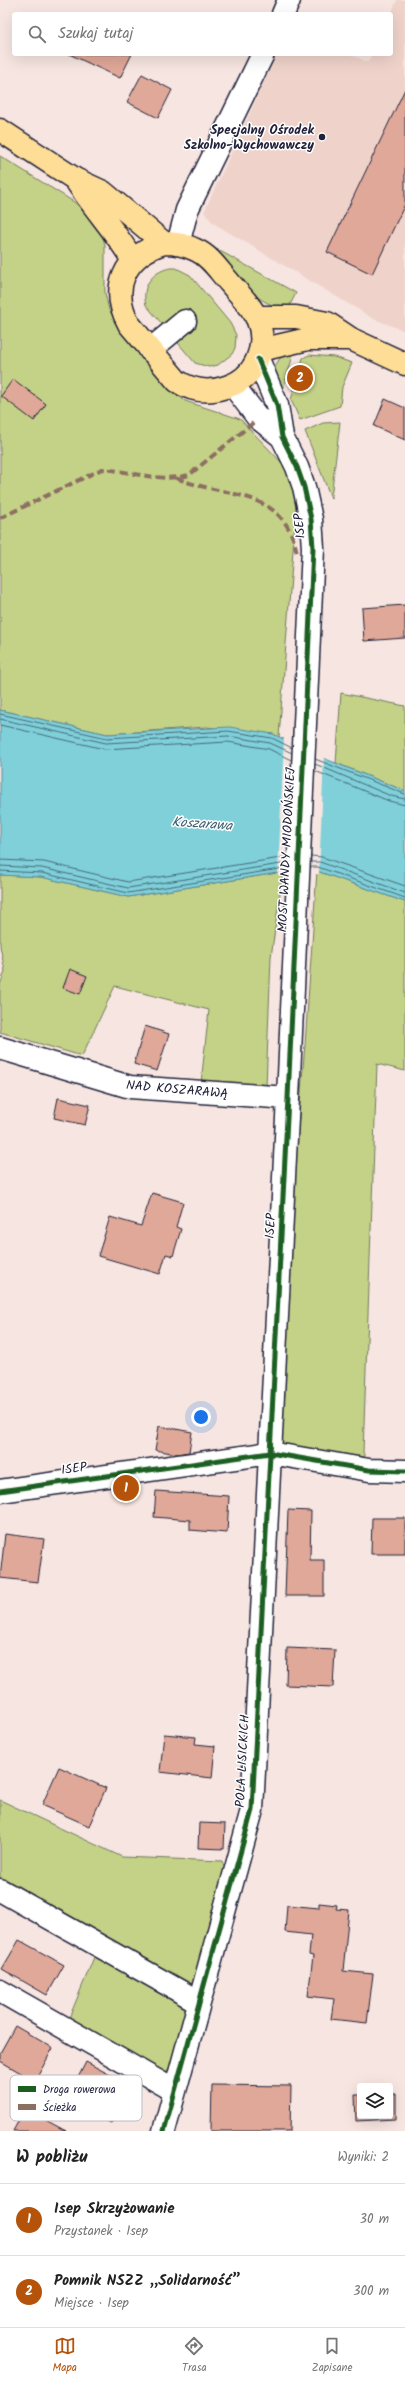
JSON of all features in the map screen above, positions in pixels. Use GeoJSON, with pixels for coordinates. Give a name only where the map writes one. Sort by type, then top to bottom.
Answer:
{"type":"FeatureCollection","features":[{"type":"Feature","properties":{"kind":"main road"},"geometry":{"type":"LineString","coordinates":[[0,130],[75,179],[103,192],[171,244]]}},
{"type":"Feature","properties":{"kind":"main road"},"geometry":{"type":"LineString","coordinates":[[75,179],[91,206],[115,232],[133,261]]}},
{"type":"Feature","properties":{"kind":"main road"},"geometry":{"type":"LineString","coordinates":[[171,244],[189,246],[206,256],[256,317],[261,332],[259,355],[246,377],[233,385],[208,391],[185,386],[169,374],[129,324],[121,304],[120,285],[133,261],[145,251],[171,244]]}},
{"type":"Feature","properties":{"kind":"main road"},"geometry":{"type":"LineString","coordinates":[[256,317],[296,316],[327,323],[351,339],[405,364]]}},
{"type":"Feature","properties":{"kind":"main road"},"geometry":{"type":"LineString","coordinates":[[259,355],[308,339],[351,339]]}},
{"type":"Feature","properties":{"kind":"street"},"geometry":{"type":"LineString","coordinates":[[284,12],[289,0]]}},
{"type":"Feature","properties":{"kind":"street"},"geometry":{"type":"LineString","coordinates":[[171,244],[186,210],[262,56]]}},
{"type":"Feature","properties":{"kind":"street"},"geometry":{"type":"LineString","coordinates":[[150,350],[185,322]]}},
{"type":"Feature","properties":{"kind":"street","name":"ISEP"},"geometry":{"type":"LineString","coordinates":[[259,355],[277,404],[282,437],[301,476],[308,502],[312,531],[312,567],[305,701]]}},
{"type":"Feature","properties":{"kind":"street","name":"ISEP"},"geometry":{"type":"LineString","coordinates":[[233,385],[258,418],[282,437]]}},
{"type":"Feature","properties":{"kind":"street","name":"MOST WANDY MIODOŃSKIEJ"},"geometry":{"type":"LineString","coordinates":[[291,1000],[305,701]]}},
{"type":"Feature","properties":{"kind":"street","name":"ISEP"},"geometry":{"type":"LineString","coordinates":[[270,1453],[288,1098],[291,1000]]}},
{"type":"Feature","properties":{"kind":"street","name":"NAD KOSZARAWĄ"},"geometry":{"type":"LineString","coordinates":[[0,1048],[130,1087],[288,1098]]}},
{"type":"Feature","properties":{"kind":"street","name":"ISEP"},"geometry":{"type":"LineString","coordinates":[[0,1491],[270,1453],[369,1470],[405,1471]]}},
{"type":"Feature","properties":{"kind":"street","name":"POLA LISICKICH"},"geometry":{"type":"LineString","coordinates":[[164,2131],[252,1810],[270,1453]]}},
{"type":"Feature","properties":{"kind":"street"},"geometry":{"type":"LineString","coordinates":[[0,1890],[199,2002]]}},
{"type":"Feature","properties":{"kind":"street"},"geometry":{"type":"LineString","coordinates":[[0,1991],[175,2091]]}},
{"type":"Feature","properties":{"kind":"shaded area","name":"Specjalny Ośrodek Szkolno-Wychowawczy"},"geometry":{"type":"Polygon","coordinates":[[[397,0],[405,0],[405,331],[374,319],[213,223],[204,212],[276,56],[354,56],[368,62],[371,56],[393,56],[392,12],[397,0]]]}},
{"type":"Feature","properties":{"kind":"green space"},"geometry":{"type":"Polygon","coordinates":[[[0,156],[74,202],[99,223],[105,245],[105,293],[109,310],[163,381],[185,401],[240,419],[284,465],[294,488],[296,510],[279,737],[273,734],[206,727],[107,734],[0,710],[0,156]]]}},
{"type":"Feature","properties":{"kind":"green space"},"geometry":{"type":"Polygon","coordinates":[[[211,246],[296,293],[288,309],[261,300],[252,293],[211,246]]]}},
{"type":"Feature","properties":{"kind":"green space"},"geometry":{"type":"Polygon","coordinates":[[[170,268],[176,268],[190,275],[230,323],[236,335],[235,348],[232,354],[218,365],[209,367],[195,363],[146,305],[145,292],[149,281],[153,276],[170,268]]]}},
{"type":"Feature","properties":{"kind":"green space"},"geometry":{"type":"Polygon","coordinates":[[[287,352],[294,352],[282,393],[275,371],[281,357],[287,352]]]}},
{"type":"Feature","properties":{"kind":"green space"},"geometry":{"type":"Polygon","coordinates":[[[309,355],[334,357],[352,363],[342,387],[340,406],[300,420],[291,400],[303,358],[309,355]]]}},
{"type":"Feature","properties":{"kind":"green space"},"geometry":{"type":"Polygon","coordinates":[[[340,422],[331,498],[305,431],[323,423],[340,422]]]}},
{"type":"Feature","properties":{"kind":"green space"},"geometry":{"type":"Polygon","coordinates":[[[341,693],[405,706],[405,791],[336,763],[341,693]]]}},
{"type":"Feature","properties":{"kind":"green space"},"geometry":{"type":"Polygon","coordinates":[[[317,871],[405,902],[405,1071],[377,1064],[363,1452],[369,1470],[270,1453],[305,1045],[317,871]]]}},
{"type":"Feature","properties":{"kind":"green space"},"geometry":{"type":"Polygon","coordinates":[[[283,872],[271,957],[266,1087],[201,1083],[209,1010],[115,986],[82,1056],[0,1032],[0,985],[5,971],[0,946],[0,875],[41,877],[128,897],[283,872]]]}},
{"type":"Feature","properties":{"kind":"green space"},"geometry":{"type":"Polygon","coordinates":[[[0,1800],[122,1857],[222,1861],[231,1885],[175,2091],[65,2028],[99,1945],[0,1888],[0,1800]]]}},
{"type":"Feature","properties":{"kind":"water","name":"Koszarawa"},"geometry":{"type":"Polygon","coordinates":[[[0,710],[107,734],[229,727],[273,734],[328,760],[405,791],[405,902],[317,871],[283,872],[128,897],[41,877],[0,875],[0,710]]]}},
{"type":"Feature","properties":{"kind":"pier"},"geometry":{"type":"Polygon","coordinates":[[[284,737],[324,757],[319,874],[278,875],[284,737]]]}},
{"type":"Feature","properties":{"kind":"building"},"geometry":{"type":"Polygon","coordinates":[[[73,56],[131,56],[120,78],[73,56]]]}},
{"type":"Feature","properties":{"kind":"building"},"geometry":{"type":"Polygon","coordinates":[[[142,74],[172,90],[158,118],[127,102],[142,74]]]}},
{"type":"Feature","properties":{"kind":"building"},"geometry":{"type":"Polygon","coordinates":[[[405,89],[405,204],[372,274],[327,252],[405,89]]]}},
{"type":"Feature","properties":{"kind":"building"},"geometry":{"type":"Polygon","coordinates":[[[13,379],[46,404],[34,421],[1,396],[13,379]]]}},
{"type":"Feature","properties":{"kind":"building"},"geometry":{"type":"Polygon","coordinates":[[[385,399],[405,408],[405,440],[374,426],[385,399]]]}},
{"type":"Feature","properties":{"kind":"building"},"geometry":{"type":"Polygon","coordinates":[[[405,605],[405,638],[364,641],[362,608],[405,605]]]}},
{"type":"Feature","properties":{"kind":"building"},"geometry":{"type":"Polygon","coordinates":[[[70,969],[87,976],[80,994],[63,988],[70,969]]]}},
{"type":"Feature","properties":{"kind":"building"},"geometry":{"type":"Polygon","coordinates":[[[145,1026],[169,1034],[157,1071],[134,1064],[145,1026]]]}},
{"type":"Feature","properties":{"kind":"building"},"geometry":{"type":"Polygon","coordinates":[[[58,1098],[90,1105],[85,1125],[54,1118],[58,1098]]]}},
{"type":"Feature","properties":{"kind":"building"},"geometry":{"type":"Polygon","coordinates":[[[152,1193],[183,1202],[176,1227],[181,1229],[173,1256],[166,1254],[160,1274],[98,1256],[110,1217],[141,1226],[152,1193]]]}},
{"type":"Feature","properties":{"kind":"building"},"geometry":{"type":"Polygon","coordinates":[[[159,1426],[192,1432],[189,1452],[177,1454],[155,1450],[159,1426]]]}},
{"type":"Feature","properties":{"kind":"building"},"geometry":{"type":"Polygon","coordinates":[[[156,1491],[229,1496],[227,1533],[190,1530],[190,1520],[154,1517],[156,1491]]]}},
{"type":"Feature","properties":{"kind":"building"},"geometry":{"type":"Polygon","coordinates":[[[288,1510],[311,1511],[310,1560],[324,1560],[324,1596],[285,1596],[288,1510]]]}},
{"type":"Feature","properties":{"kind":"building"},"geometry":{"type":"Polygon","coordinates":[[[372,1518],[405,1518],[405,1554],[371,1554],[372,1518]]]}},
{"type":"Feature","properties":{"kind":"building"},"geometry":{"type":"Polygon","coordinates":[[[5,1534],[44,1539],[38,1582],[0,1578],[5,1534]]]}},
{"type":"Feature","properties":{"kind":"building"},"geometry":{"type":"Polygon","coordinates":[[[287,1648],[335,1650],[333,1687],[286,1685],[287,1648]]]}},
{"type":"Feature","properties":{"kind":"building"},"geometry":{"type":"Polygon","coordinates":[[[164,1734],[196,1737],[195,1744],[215,1746],[212,1778],[160,1772],[164,1734]]]}},
{"type":"Feature","properties":{"kind":"building"},"geometry":{"type":"Polygon","coordinates":[[[59,1767],[106,1788],[89,1826],[42,1805],[59,1767]]]}},
{"type":"Feature","properties":{"kind":"building"},"geometry":{"type":"Polygon","coordinates":[[[199,1823],[225,1824],[224,1849],[198,1848],[199,1823]]]}},
{"type":"Feature","properties":{"kind":"building"},"geometry":{"type":"Polygon","coordinates":[[[319,1903],[337,1905],[336,1909],[349,1910],[343,1971],[373,1974],[367,2023],[331,2019],[334,1999],[308,1996],[313,1956],[309,1955],[311,1935],[285,1932],[287,1905],[319,1908],[319,1903]]]}},
{"type":"Feature","properties":{"kind":"building"},"geometry":{"type":"Polygon","coordinates":[[[19,1940],[64,1965],[47,1995],[2,1969],[19,1940]]]}},
{"type":"Feature","properties":{"kind":"building"},"geometry":{"type":"Polygon","coordinates":[[[15,2026],[53,2048],[38,2075],[24,2075],[0,2061],[0,2053],[15,2026]]]}},
{"type":"Feature","properties":{"kind":"building"},"geometry":{"type":"Polygon","coordinates":[[[86,2062],[110,2075],[79,2075],[86,2062]]]}},
{"type":"Feature","properties":{"kind":"building"},"geometry":{"type":"Polygon","coordinates":[[[212,2085],[291,2086],[290,2131],[211,2131],[212,2085]]]}},
{"type":"Feature","properties":{"kind":"building"},"geometry":{"type":"Polygon","coordinates":[[[393,2094],[396,2094],[396,2119],[356,2121],[355,2095],[357,2095],[357,2119],[393,2119],[393,2094]]]}},
{"type":"Feature","properties":{"kind":"building"},"geometry":{"type":"Polygon","coordinates":[[[18,2121],[47,2121],[66,2131],[13,2131],[18,2121]]]}},
{"type":"Feature","properties":{"kind":"marked path"},"geometry":{"type":"LineString","coordinates":[[0,518],[102,469],[167,478],[189,475],[253,423]]}},
{"type":"Feature","properties":{"kind":"marked path"},"geometry":{"type":"LineString","coordinates":[[176,478],[195,485],[251,499],[266,506],[280,516],[290,532],[297,553]]}},
{"type":"Feature","properties":{"kind":"cycle path"},"geometry":{"type":"LineString","coordinates":[[164,2131],[252,1810],[288,1098],[313,548],[311,519],[304,487],[297,467],[282,437],[277,405],[258,359]]}},
{"type":"Feature","properties":{"kind":"cycle path"},"geometry":{"type":"LineString","coordinates":[[0,1491],[270,1453],[369,1470],[405,1471]]}},
{"type":"Feature","properties":{"kind":"place","name":"Specjalny Ośrodek Szkolno-Wychowawczy"},"geometry":{"type":"Point","coordinates":[322,137]}},
{"type":"Feature","properties":{"kind":"place","name":"Pomnik NSZZ „Solidarność”"},"geometry":{"type":"Point","coordinates":[300,378]}},
{"type":"Feature","properties":{"kind":"place","name":"Isep Skrzyżowanie"},"geometry":{"type":"Point","coordinates":[126,1488]}}]}
